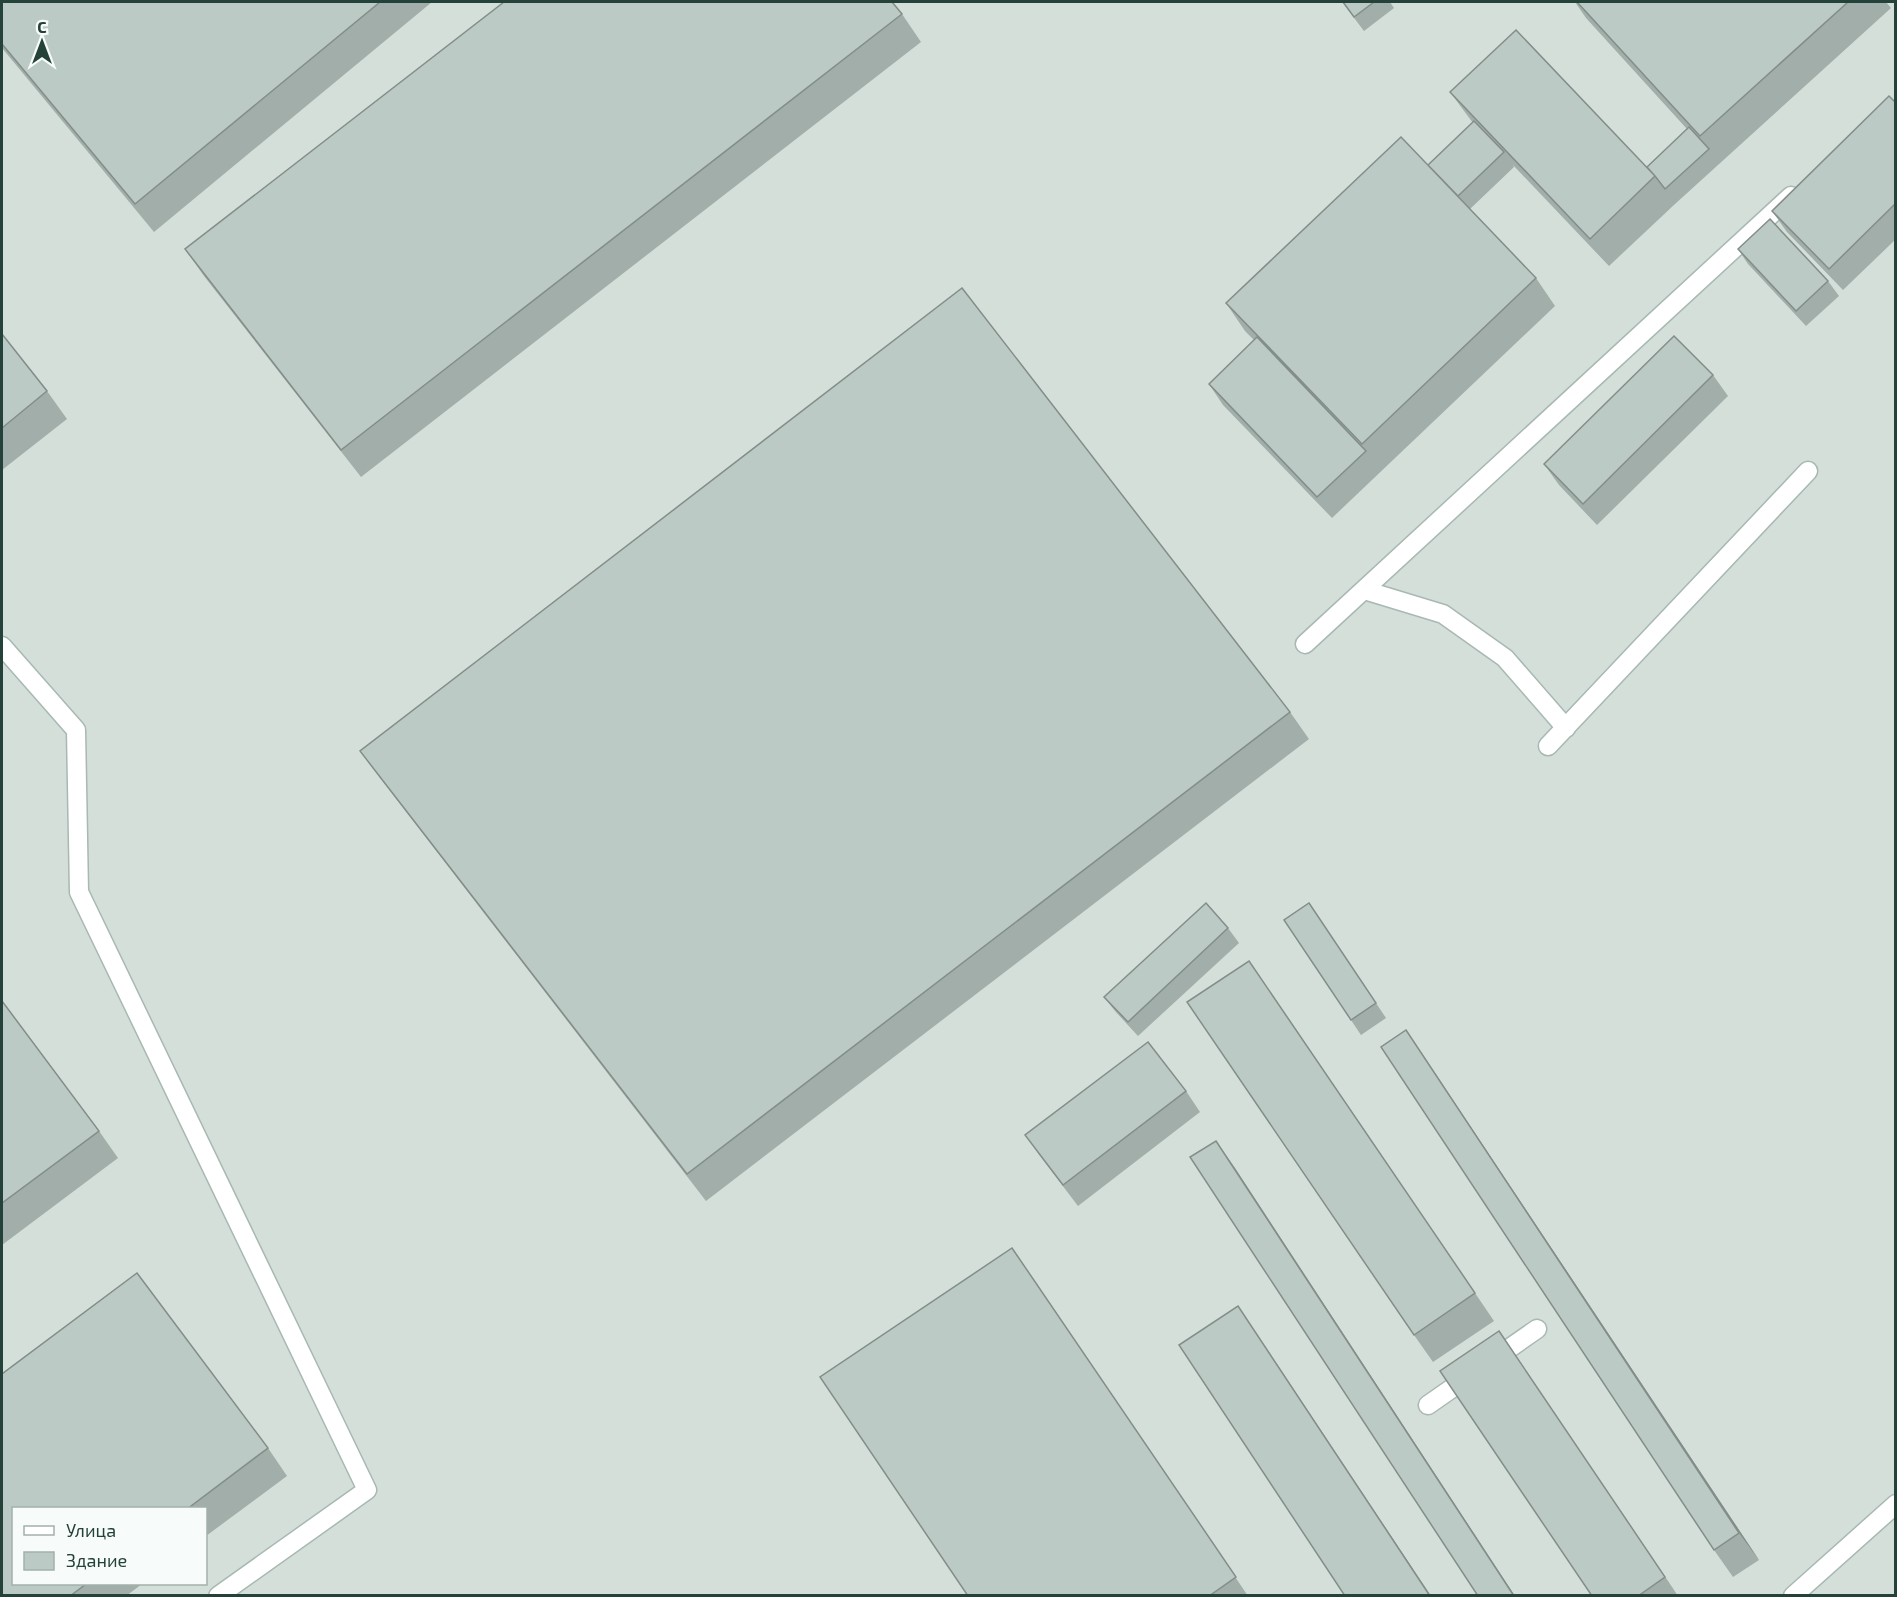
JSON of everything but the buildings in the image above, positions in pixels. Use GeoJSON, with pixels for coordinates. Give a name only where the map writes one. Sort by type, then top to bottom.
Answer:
{"type":"FeatureCollection","features":[{"type":"Feature","properties":{"kind":"lane"},"geometry":{"type":"LineString","coordinates":[[1305,644],[1800,187]]}},
{"type":"Feature","properties":{"kind":"lane"},"geometry":{"type":"LineString","coordinates":[[1548,746],[1808,471]]}},
{"type":"Feature","properties":{"kind":"lane"},"geometry":{"type":"LineString","coordinates":[[1364,590],[1443,614],[1505,658],[1566,728]]}},
{"type":"Feature","properties":{"kind":"lane"},"geometry":{"type":"LineString","coordinates":[[2,646],[76,730],[79,892],[367,1490],[218,1596]]}},
{"type":"Feature","properties":{"kind":"lane"},"geometry":{"type":"LineString","coordinates":[[1428,1405],[1537,1329]]}},
{"type":"Feature","properties":{"kind":"lane"},"geometry":{"type":"LineString","coordinates":[[1793,1596],[1896,1504]]}},
{"type":"Feature","properties":{"kind":"shaded area"},"geometry":{"type":"Polygon","coordinates":[[[2,2],[1895,2],[1895,1595],[2,1596],[2,2]]]}}]}
